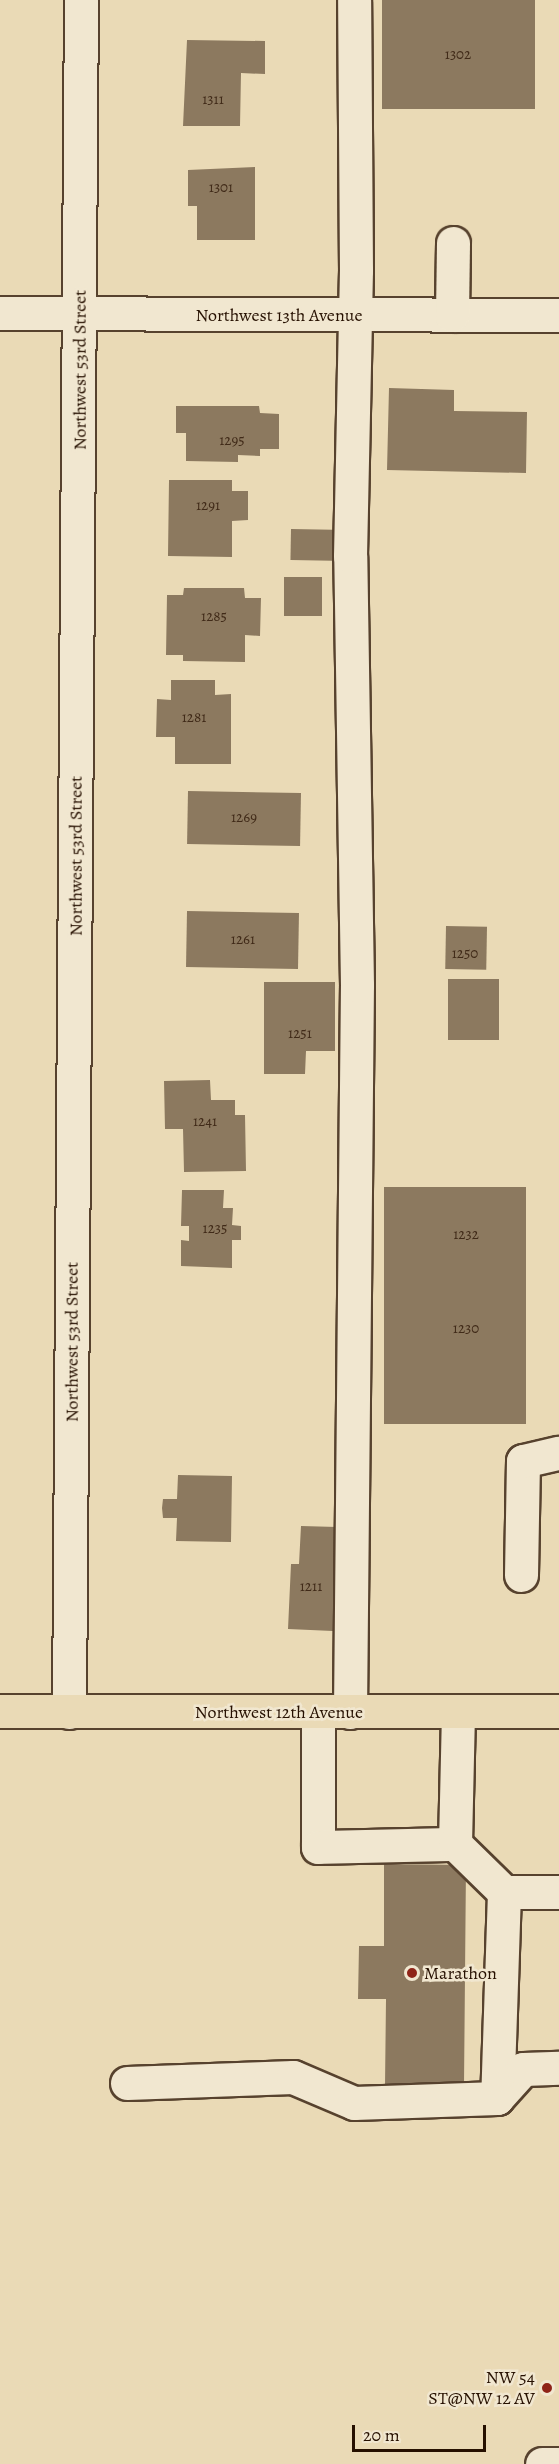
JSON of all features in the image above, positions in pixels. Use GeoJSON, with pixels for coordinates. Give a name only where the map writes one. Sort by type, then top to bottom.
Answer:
{"type":"FeatureCollection","features":[{"type":"Feature","properties":{"kind":"main road","name":"Northwest 12th Avenue"},"geometry":{"type":"LineString","coordinates":[[0,1711],[559,1712]]}},
{"type":"Feature","properties":{"kind":"street","name":"Northwest 53rd Street"},"geometry":{"type":"LineString","coordinates":[[69,1712],[81,0]]}},
{"type":"Feature","properties":{"kind":"street"},"geometry":{"type":"LineString","coordinates":[[354,0],[354,315],[350,556],[357,985],[334,1712],[318,1847],[455,1844],[504,1892],[559,1893]]}},
{"type":"Feature","properties":{"kind":"street"},"geometry":{"type":"LineString","coordinates":[[452,315],[453,243]]}},
{"type":"Feature","properties":{"kind":"street","name":"Northwest 13th Avenue"},"geometry":{"type":"LineString","coordinates":[[0,313],[559,315]]}},
{"type":"Feature","properties":{"kind":"street"},"geometry":{"type":"LineString","coordinates":[[522,1575],[522,1461],[559,1452]]}},
{"type":"Feature","properties":{"kind":"street"},"geometry":{"type":"LineString","coordinates":[[455,1844],[458,1712]]}},
{"type":"Feature","properties":{"kind":"street"},"geometry":{"type":"LineString","coordinates":[[496,2098],[504,1892]]}},
{"type":"Feature","properties":{"kind":"street"},"geometry":{"type":"LineString","coordinates":[[127,2083],[293,2077],[354,2103],[496,2098],[523,2069],[559,2068]]}},
{"type":"Feature","properties":{"kind":"street"},"geometry":{"type":"LineString","coordinates":[[542,2464],[559,2464]]}},
{"type":"Feature","properties":{"kind":"building"},"geometry":{"type":"Polygon","coordinates":[[[382,0],[535,0],[535,109],[382,109],[382,0]]]}},
{"type":"Feature","properties":{"kind":"building"},"geometry":{"type":"Polygon","coordinates":[[[187,40],[265,41],[265,74],[241,73],[240,126],[183,126],[187,40]]]}},
{"type":"Feature","properties":{"kind":"building"},"geometry":{"type":"Polygon","coordinates":[[[255,167],[255,240],[197,240],[197,206],[188,206],[188,170],[255,167]]]}},
{"type":"Feature","properties":{"kind":"building"},"geometry":{"type":"Polygon","coordinates":[[[389,388],[454,390],[454,411],[527,412],[526,473],[387,470],[389,388]]]}},
{"type":"Feature","properties":{"kind":"building"},"geometry":{"type":"Polygon","coordinates":[[[176,406],[259,406],[260,413],[279,414],[279,449],[260,449],[260,456],[238,455],[238,462],[186,461],[186,433],[176,433],[176,406]]]}},
{"type":"Feature","properties":{"kind":"building"},"geometry":{"type":"Polygon","coordinates":[[[169,480],[232,480],[232,491],[248,491],[248,520],[232,521],[232,557],[168,556],[169,480]]]}},
{"type":"Feature","properties":{"kind":"building"},"geometry":{"type":"Polygon","coordinates":[[[291,529],[333,530],[332,561],[290,560],[291,529]]]}},
{"type":"Feature","properties":{"kind":"building"},"geometry":{"type":"Polygon","coordinates":[[[284,577],[322,577],[322,616],[284,616],[284,577]]]}},
{"type":"Feature","properties":{"kind":"building"},"geometry":{"type":"Polygon","coordinates":[[[184,588],[244,588],[245,598],[261,598],[260,636],[245,635],[245,662],[183,661],[183,655],[166,655],[167,595],[183,595],[184,588]]]}},
{"type":"Feature","properties":{"kind":"building"},"geometry":{"type":"Polygon","coordinates":[[[171,680],[215,680],[215,695],[231,694],[231,764],[175,764],[175,737],[156,737],[157,699],[171,700],[171,680]]]}},
{"type":"Feature","properties":{"kind":"building"},"geometry":{"type":"Polygon","coordinates":[[[188,791],[301,793],[300,846],[187,844],[188,791]]]}},
{"type":"Feature","properties":{"kind":"building"},"geometry":{"type":"Polygon","coordinates":[[[187,911],[299,913],[298,969],[186,967],[187,911]]]}},
{"type":"Feature","properties":{"kind":"building"},"geometry":{"type":"Polygon","coordinates":[[[446,926],[487,927],[486,970],[445,969],[446,926]]]}},
{"type":"Feature","properties":{"kind":"building"},"geometry":{"type":"Polygon","coordinates":[[[448,979],[499,979],[499,1040],[448,1040],[448,979]]]}},
{"type":"Feature","properties":{"kind":"building"},"geometry":{"type":"Polygon","coordinates":[[[264,982],[335,982],[335,1051],[306,1051],[305,1074],[264,1074],[264,982]]]}},
{"type":"Feature","properties":{"kind":"building"},"geometry":{"type":"Polygon","coordinates":[[[210,1080],[211,1100],[235,1100],[235,1115],[245,1115],[246,1171],[184,1172],[183,1129],[165,1129],[164,1081],[210,1080]]]}},
{"type":"Feature","properties":{"kind":"building"},"geometry":{"type":"Polygon","coordinates":[[[384,1187],[526,1187],[526,1424],[384,1424],[384,1187]]]}},
{"type":"Feature","properties":{"kind":"building"},"geometry":{"type":"Polygon","coordinates":[[[182,1190],[224,1190],[223,1208],[233,1208],[232,1225],[241,1226],[241,1240],[232,1240],[232,1268],[181,1266],[181,1240],[189,1241],[189,1226],[181,1226],[182,1190]]]}},
{"type":"Feature","properties":{"kind":"building"},"geometry":{"type":"Polygon","coordinates":[[[178,1475],[232,1476],[231,1542],[176,1541],[177,1518],[163,1518],[162,1508],[163,1499],[177,1499],[178,1475]]]}},
{"type":"Feature","properties":{"kind":"building"},"geometry":{"type":"Polygon","coordinates":[[[301,1526],[337,1527],[333,1631],[288,1629],[291,1564],[299,1564],[301,1526]]]}},
{"type":"Feature","properties":{"kind":"building","name":"Marathon"},"geometry":{"type":"Polygon","coordinates":[[[384,1864],[466,1865],[464,2086],[385,2086],[386,1999],[358,1999],[359,1946],[384,1946],[384,1864]]]}},
{"type":"Feature","properties":{"kind":"place","name":"Marathon"},"geometry":{"type":"Point","coordinates":[412,1973]}},
{"type":"Feature","properties":{"kind":"place","name":"NW 54 ST@NW 12 AV"},"geometry":{"type":"Point","coordinates":[547,2388]}}]}
